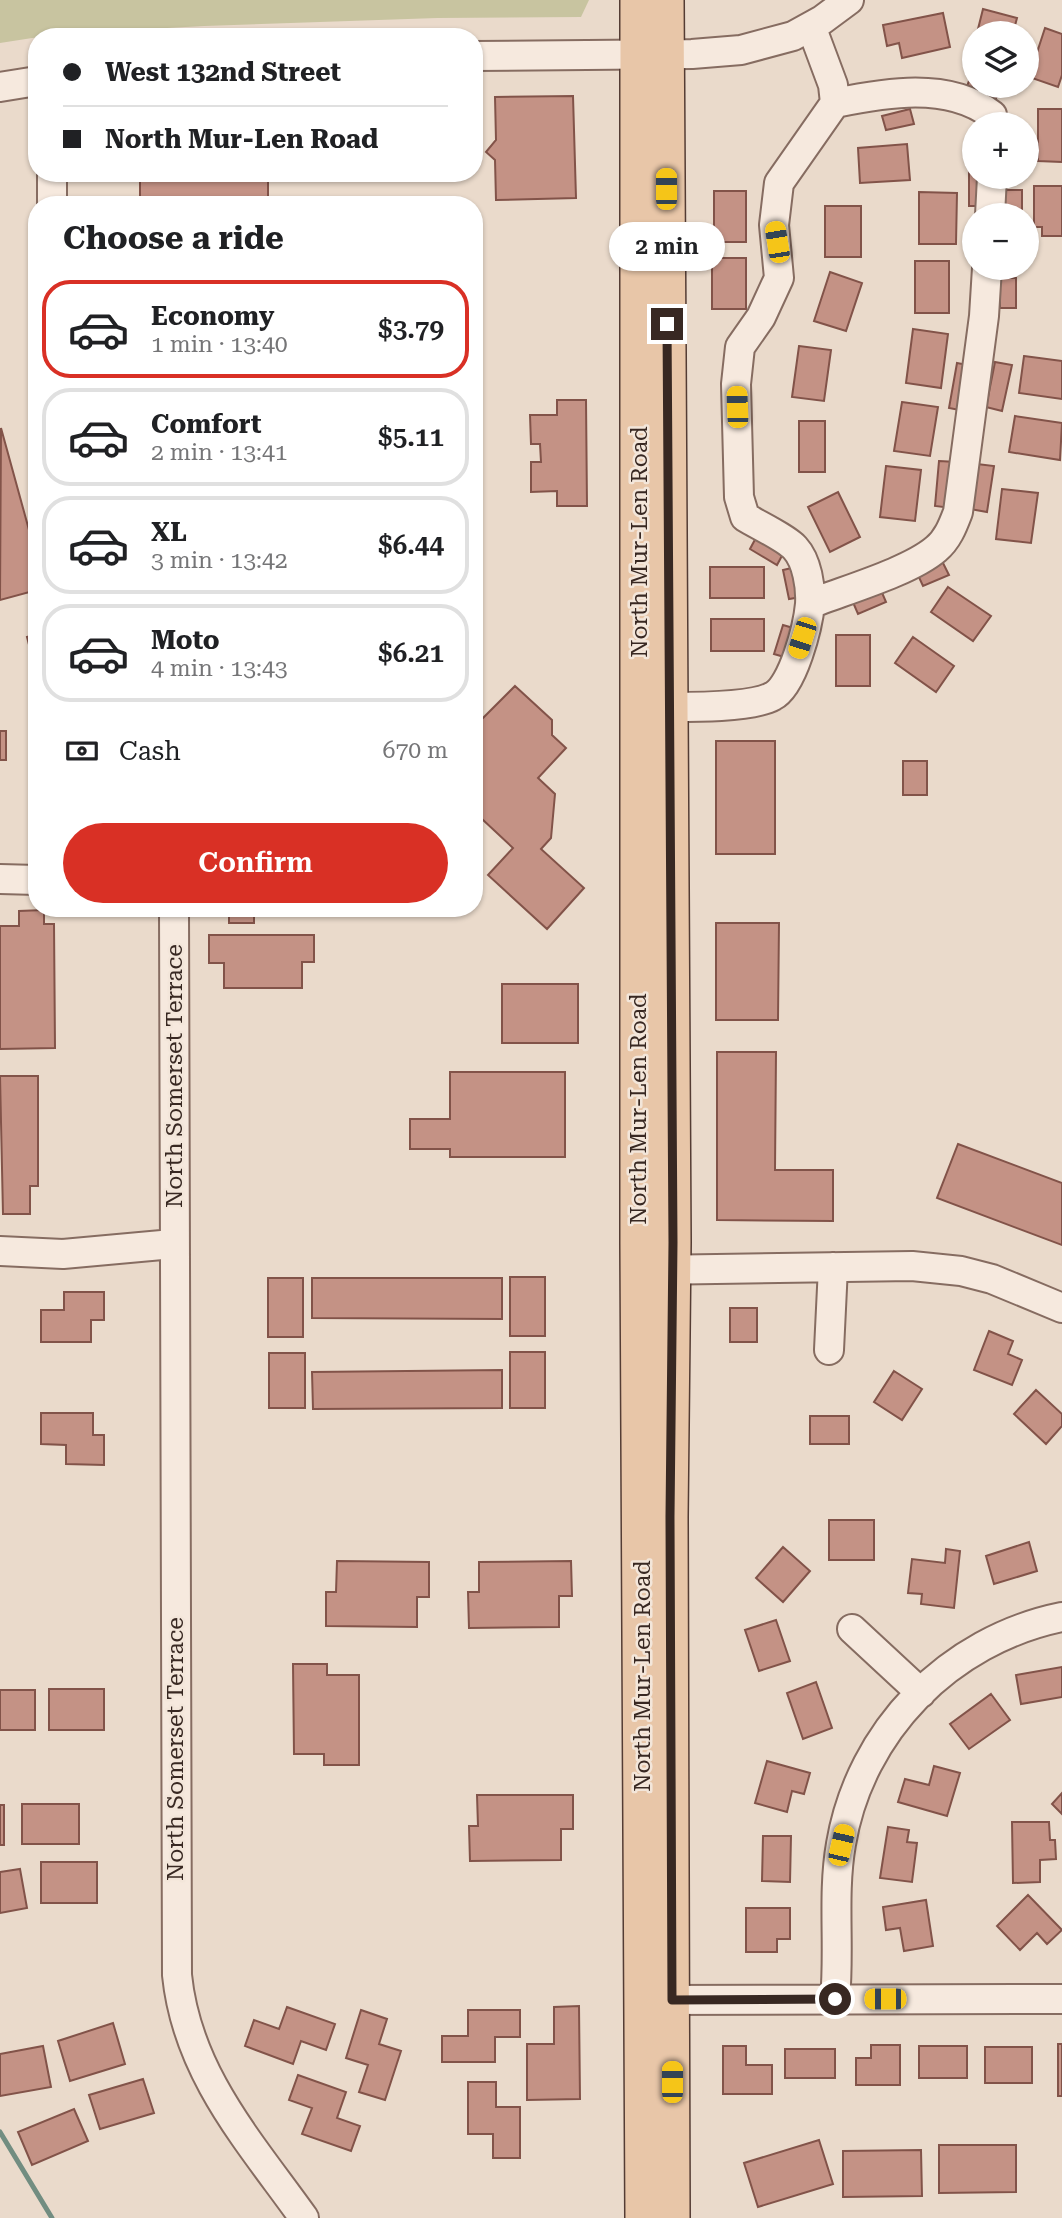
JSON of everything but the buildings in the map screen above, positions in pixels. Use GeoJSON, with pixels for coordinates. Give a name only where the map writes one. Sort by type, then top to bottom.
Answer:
{"type":"FeatureCollection","features":[{"type":"Feature","properties":{"kind":"main road","name":"North Mur-Len Road"},"geometry":{"type":"LineString","coordinates":[[638,0],[652,55],[653,707],[638,1270],[657,2000],[672,2218]]}},
{"type":"Feature","properties":{"kind":"main road","name":"North Mur-Len Road"},"geometry":{"type":"LineString","coordinates":[[652,55],[666,0]]}},
{"type":"Feature","properties":{"kind":"main road","name":"North Mur-Len Road"},"geometry":{"type":"LineString","coordinates":[[643,2218],[657,2000],[670,1517],[673,1270],[653,707]]}},
{"type":"Feature","properties":{"kind":"street"},"geometry":{"type":"LineString","coordinates":[[483,56],[652,55],[764,45],[811,26],[849,0]]}},
{"type":"Feature","properties":{"kind":"street"},"geometry":{"type":"LineString","coordinates":[[653,707],[745,702],[773,697],[788,683],[810,604],[808,578],[794,546],[745,517],[739,497],[736,384],[740,347],[761,317],[779,278],[774,225],[779,183],[835,103],[833,85],[811,26]]}},
{"type":"Feature","properties":{"kind":"street"},"geometry":{"type":"LineString","coordinates":[[0,87],[28,82]]}},
{"type":"Feature","properties":{"kind":"street"},"geometry":{"type":"LineString","coordinates":[[835,103],[884,93],[935,95],[981,106],[988,112]]}},
{"type":"Feature","properties":{"kind":"street"},"geometry":{"type":"LineString","coordinates":[[810,604],[897,569],[936,550],[949,534],[958,512],[984,316],[986,280]]}},
{"type":"Feature","properties":{"kind":"street"},"geometry":{"type":"LineString","coordinates":[[0,879],[28,880]]}},
{"type":"Feature","properties":{"kind":"street","name":"North Somerset Terrace"},"geometry":{"type":"LineString","coordinates":[[174,917],[175,1865],[180,2002],[194,2052],[205,2076],[304,2218]]}},
{"type":"Feature","properties":{"kind":"street"},"geometry":{"type":"LineString","coordinates":[[0,1251],[63,1254],[173,1244]]}},
{"type":"Feature","properties":{"kind":"street"},"geometry":{"type":"LineString","coordinates":[[638,1270],[912,1266],[961,1271],[992,1279],[1062,1308]]}},
{"type":"Feature","properties":{"kind":"street"},"geometry":{"type":"LineString","coordinates":[[829,1350],[833,1267]]}},
{"type":"Feature","properties":{"kind":"street"},"geometry":{"type":"LineString","coordinates":[[835,1999],[838,1868],[846,1820],[853,1796],[881,1737],[897,1716],[941,1673],[995,1639],[1062,1617]]}},
{"type":"Feature","properties":{"kind":"street"},"geometry":{"type":"LineString","coordinates":[[852,1629],[920,1693]]}},
{"type":"Feature","properties":{"kind":"street"},"geometry":{"type":"LineString","coordinates":[[657,2000],[1062,1999]]}},
{"type":"Feature","properties":{"kind":"shaded area"},"geometry":{"type":"Polygon","coordinates":[[[0,0],[589,0],[581,17],[437,18],[168,28],[28,28],[28,39],[0,43],[0,0]]]}},
{"type":"Feature","properties":{"kind":"waterway"},"geometry":{"type":"LineString","coordinates":[[0,2132],[52,2218]]}},
{"type":"Feature","properties":{"kind":"route"},"geometry":{"type":"LineString","coordinates":[[667,324],[673,1242],[670,1517],[672,2000],[835,1999]]}}]}
